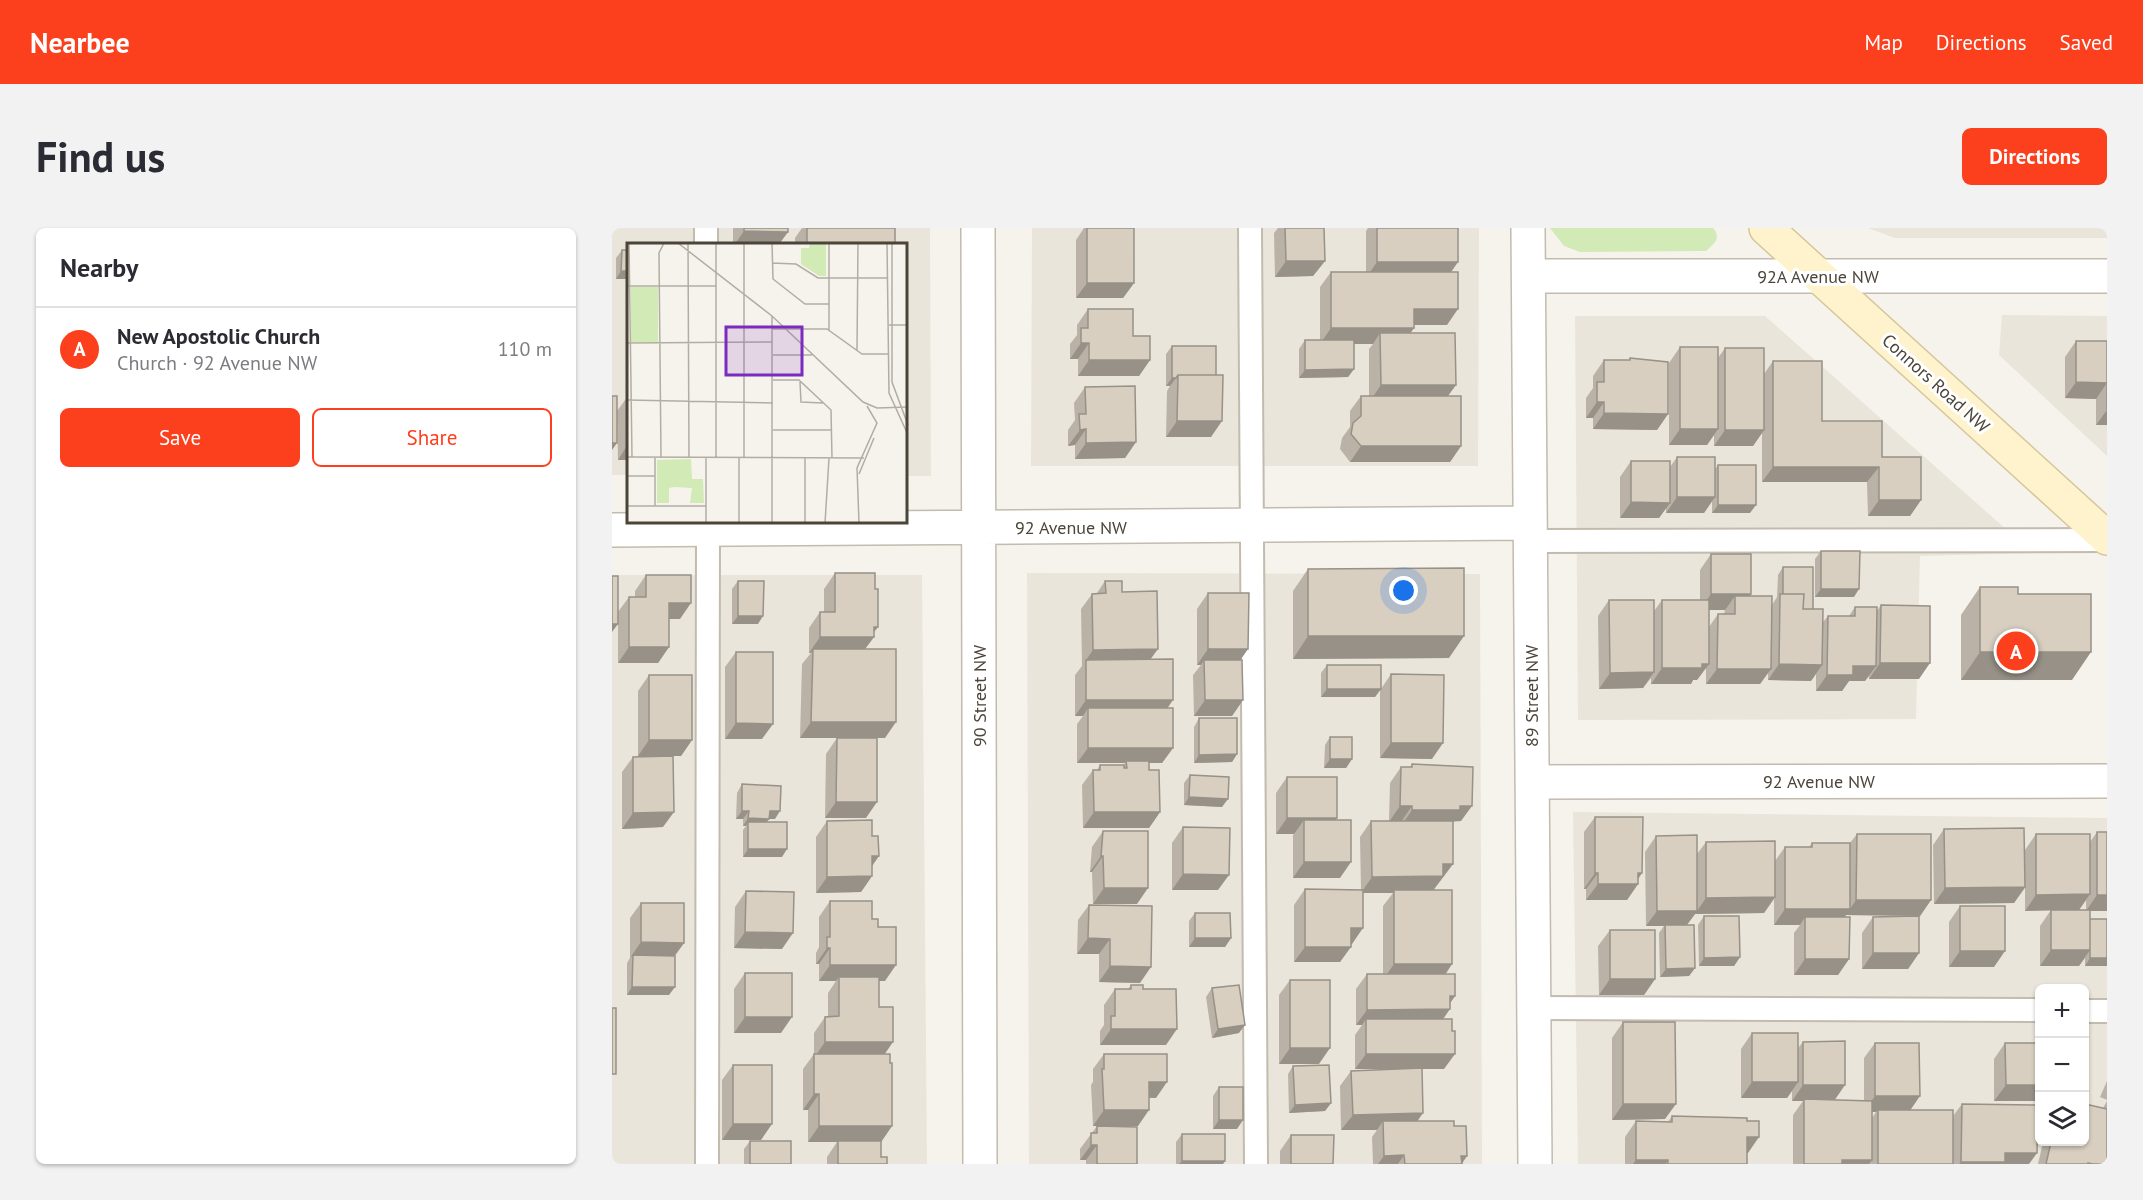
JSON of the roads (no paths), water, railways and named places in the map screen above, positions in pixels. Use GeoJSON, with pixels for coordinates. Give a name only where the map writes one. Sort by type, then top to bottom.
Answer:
{"type":"FeatureCollection","features":[{"type":"Feature","properties":{"kind":"main road","name":"Connors Road NW"},"geometry":{"type":"LineString","coordinates":[[1766,228],[2107,539]]}},
{"type":"Feature","properties":{"kind":"street","name":"90 Street NW"},"geometry":{"type":"LineString","coordinates":[[978,228],[980,1164]]}},
{"type":"Feature","properties":{"kind":"street","name":"89 Street NW"},"geometry":{"type":"LineString","coordinates":[[1528,228],[1534,1164]]}},
{"type":"Feature","properties":{"kind":"street","name":"92A Avenue NW"},"geometry":{"type":"LineString","coordinates":[[1529,276],[2107,276]]}},
{"type":"Feature","properties":{"kind":"street","name":"92 Avenue NW"},"geometry":{"type":"LineString","coordinates":[[612,530],[708,526],[979,528],[1252,525],[1530,532]]}},
{"type":"Feature","properties":{"kind":"street","name":"92 Avenue NW"},"geometry":{"type":"LineString","coordinates":[[1532,782],[2107,781]]}},
{"type":"Feature","properties":{"kind":"lane"},"geometry":{"type":"LineString","coordinates":[[1250,228],[1256,1164]]}},
{"type":"Feature","properties":{"kind":"lane"},"geometry":{"type":"LineString","coordinates":[[707,1164],[708,526]]}},
{"type":"Feature","properties":{"kind":"lane"},"geometry":{"type":"LineString","coordinates":[[1530,532],[2107,539]]}},
{"type":"Feature","properties":{"kind":"lane"},"geometry":{"type":"LineString","coordinates":[[1534,1008],[2035,1010]]}},
{"type":"Feature","properties":{"kind":"lane"},"geometry":{"type":"LineString","coordinates":[[2089,1011],[2107,1011]]}},
{"type":"Feature","properties":{"kind":"place","name":"New Apostolic Church"},"geometry":{"type":"Point","coordinates":[2016,651]}}]}
